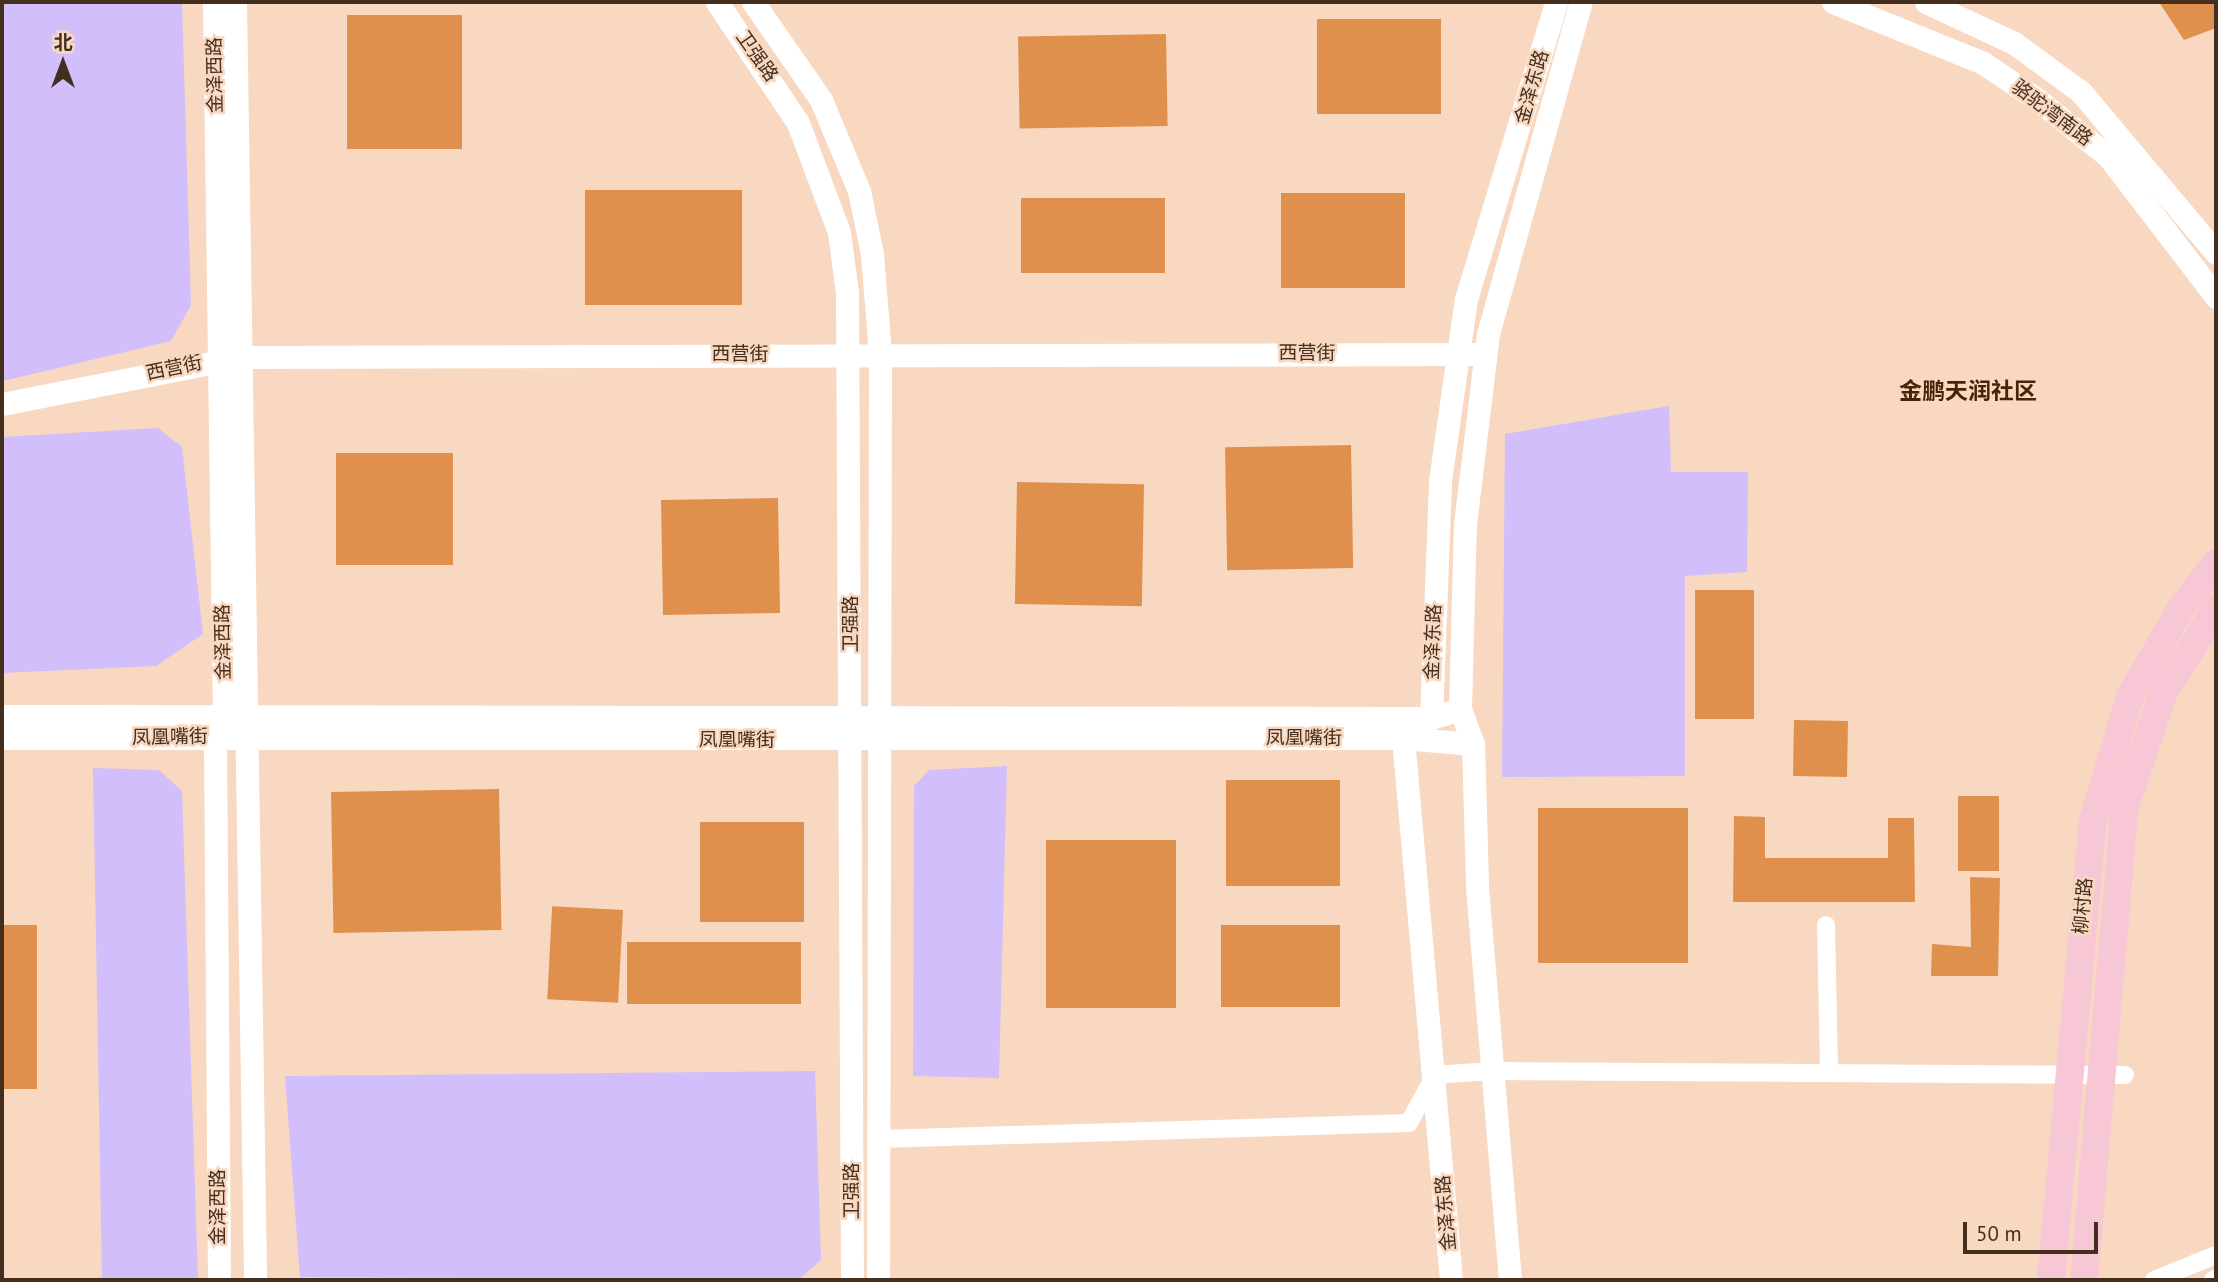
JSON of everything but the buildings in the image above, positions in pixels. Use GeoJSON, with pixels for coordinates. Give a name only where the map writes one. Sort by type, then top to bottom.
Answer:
{"type":"FeatureCollection","features":[{"type":"Feature","properties":{"kind":"main road","name":"柳村路"},"geometry":{"type":"LineString","coordinates":[[2051,1280],[2087,860],[2103,777],[2147,662],[2216,563]]}},
{"type":"Feature","properties":{"kind":"main road","name":"柳村路"},"geometry":{"type":"LineString","coordinates":[[2084,1280],[2112,1073],[2125,806],[2163,694],[2216,609]]}},
{"type":"Feature","properties":{"kind":"street","name":"金泽西路"},"geometry":{"type":"LineString","coordinates":[[214,2],[231,357]]}},
{"type":"Feature","properties":{"kind":"street","name":"金泽西路"},"geometry":{"type":"LineString","coordinates":[[234,2],[231,357],[234,726],[255,1280]]}},
{"type":"Feature","properties":{"kind":"street","name":"卫强路"},"geometry":{"type":"LineString","coordinates":[[717,2],[782,93],[815,161],[839,232],[852,354],[852,1280]]}},
{"type":"Feature","properties":{"kind":"street","name":"卫强路"},"geometry":{"type":"LineString","coordinates":[[753,2],[821,100],[859,191],[880,354],[878,1280]]}},
{"type":"Feature","properties":{"kind":"street","name":"金泽东路"},"geometry":{"type":"LineString","coordinates":[[1431,718],[1437,532],[1457,352],[1466,299],[1556,2]]}},
{"type":"Feature","properties":{"kind":"street","name":"金泽东路"},"geometry":{"type":"LineString","coordinates":[[1510,1280],[1491,1071],[1473,744],[1460,709],[1465,524],[1484,354],[1581,2]]}},
{"type":"Feature","properties":{"kind":"street","name":"骆驼湾南路"},"geometry":{"type":"LineString","coordinates":[[1833,2],[1983,63],[2038,100],[2108,156],[2216,297]]}},
{"type":"Feature","properties":{"kind":"street","name":"骆驼湾南路"},"geometry":{"type":"LineString","coordinates":[[1926,2],[2014,43],[2081,92],[2216,253]]}},
{"type":"Feature","properties":{"kind":"street","name":"西营街"},"geometry":{"type":"LineString","coordinates":[[2,404],[231,357],[1484,354]]}},
{"type":"Feature","properties":{"kind":"street","name":"凤凰嘴街"},"geometry":{"type":"LineString","coordinates":[[879,730],[1431,718],[1460,709]]}},
{"type":"Feature","properties":{"kind":"street","name":"凤凰嘴街"},"geometry":{"type":"LineString","coordinates":[[2,716],[234,726],[879,730],[1403,738],[1473,744]]}},
{"type":"Feature","properties":{"kind":"street"},"geometry":{"type":"LineString","coordinates":[[1403,738],[1431,718]]}},
{"type":"Feature","properties":{"kind":"street","name":"金泽西路"},"geometry":{"type":"LineString","coordinates":[[219,1280],[234,726]]}},
{"type":"Feature","properties":{"kind":"street","name":"凤凰嘴街"},"geometry":{"type":"LineString","coordinates":[[2,738],[234,726]]}},
{"type":"Feature","properties":{"kind":"street","name":"金泽东路"},"geometry":{"type":"LineString","coordinates":[[1403,738],[1451,1280]]}},
{"type":"Feature","properties":{"kind":"street"},"geometry":{"type":"LineString","coordinates":[[1826,925],[1829,1069]]}},
{"type":"Feature","properties":{"kind":"street"},"geometry":{"type":"LineString","coordinates":[[880,1139],[1409,1124],[1434,1076],[1491,1071],[1829,1069],[2112,1073]]}},
{"type":"Feature","properties":{"kind":"street"},"geometry":{"type":"LineString","coordinates":[[2154,1280],[2216,1255]]}},
{"type":"Feature","properties":{"kind":"shaded area"},"geometry":{"type":"Polygon","coordinates":[[[2,2],[182,2],[191,305],[171,341],[3,381],[2,2]]]}},
{"type":"Feature","properties":{"kind":"shaded area"},"geometry":{"type":"Polygon","coordinates":[[[1669,406],[1671,472],[1748,472],[1747,572],[1685,576],[1685,776],[1502,777],[1505,434],[1669,406]]]}},
{"type":"Feature","properties":{"kind":"shaded area"},"geometry":{"type":"Polygon","coordinates":[[[158,428],[182,447],[203,634],[156,666],[2,673],[2,437],[158,428]]]}},
{"type":"Feature","properties":{"kind":"shaded area"},"geometry":{"type":"Polygon","coordinates":[[[1007,766],[999,1078],[913,1076],[914,786],[929,770],[1007,766]]]}},
{"type":"Feature","properties":{"kind":"shaded area"},"geometry":{"type":"Polygon","coordinates":[[[93,768],[159,770],[182,791],[198,1280],[102,1280],[93,768]]]}},
{"type":"Feature","properties":{"kind":"shaded area"},"geometry":{"type":"Polygon","coordinates":[[[815,1071],[821,1260],[798,1280],[300,1277],[285,1076],[815,1071]]]}},
{"type":"Feature","properties":{"kind":"district","name":"金鹏天润社区"},"geometry":{"type":"Point","coordinates":[1968,391]}}]}
